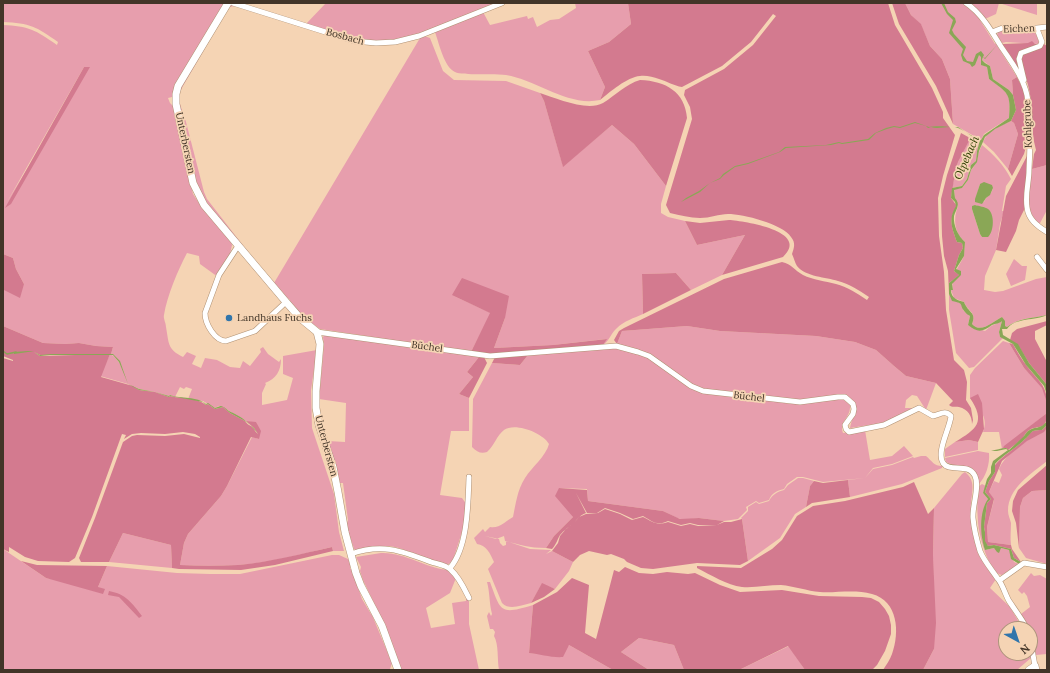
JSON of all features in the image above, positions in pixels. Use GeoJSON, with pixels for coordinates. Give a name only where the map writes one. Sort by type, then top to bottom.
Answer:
{"type":"FeatureCollection","features":[{"type":"Feature","properties":{"kind":"street","name":"Unterbersten"},"geometry":{"type":"LineString","coordinates":[[228,3],[178,86],[176,94],[176,104],[193,183],[204,205],[238,246],[300,318],[317,332],[320,344],[316,391],[316,408],[319,425],[336,483],[345,532],[361,586],[382,626],[398,670]]}},
{"type":"Feature","properties":{"kind":"street","name":"Bosbach"},"geometry":{"type":"LineString","coordinates":[[233,3],[354,41],[376,43],[395,42],[419,36],[502,3]]}},
{"type":"Feature","properties":{"kind":"street","name":"Kohlgrube"},"geometry":{"type":"LineString","coordinates":[[966,3],[976,11],[992,32],[1018,73],[1025,87],[1028,98],[1030,139],[1027,207],[1033,221],[1047,232]]}},
{"type":"Feature","properties":{"kind":"street","name":"Eichen"},"geometry":{"type":"LineString","coordinates":[[992,32],[1005,27],[1017,30],[1047,27]]}},
{"type":"Feature","properties":{"kind":"street"},"geometry":{"type":"LineString","coordinates":[[1025,87],[1018,59],[1021,53],[1040,46],[1042,42],[1037,29]]}},
{"type":"Feature","properties":{"kind":"street"},"geometry":{"type":"LineString","coordinates":[[238,246],[220,275],[205,313],[207,324],[218,339],[226,341],[256,331],[286,302]]}},
{"type":"Feature","properties":{"kind":"street"},"geometry":{"type":"LineString","coordinates":[[1037,257],[1047,270]]}},
{"type":"Feature","properties":{"kind":"street","name":"Büchel"},"geometry":{"type":"LineString","coordinates":[[317,332],[490,356],[616,346],[649,356],[691,386],[703,391],[800,402],[845,397],[853,404],[854,409],[853,414],[845,426],[849,432],[884,425],[919,408],[933,416],[944,412],[949,413],[951,416],[951,424],[943,444],[941,457],[943,463],[948,467],[961,467],[970,470],[975,476],[976,483],[973,518],[976,535],[981,552],[1000,580]]}},
{"type":"Feature","properties":{"kind":"street"},"geometry":{"type":"LineString","coordinates":[[450,568],[455,560],[465,531],[469,477]]}},
{"type":"Feature","properties":{"kind":"street"},"geometry":{"type":"LineString","coordinates":[[351,554],[389,548],[450,568],[460,580],[469,598]]}},
{"type":"Feature","properties":{"kind":"street"},"geometry":{"type":"LineString","coordinates":[[1022,621],[1008,599],[1000,580],[1021,565],[1047,567]]}},
{"type":"Feature","properties":{"kind":"shaded area"},"geometry":{"type":"Polygon","coordinates":[[[3,3],[225,3],[175,85],[172,97],[168,98],[174,107],[193,194],[231,241],[232,245],[230,254],[218,277],[200,264],[199,256],[187,253],[173,283],[165,308],[164,318],[168,341],[171,348],[183,357],[187,352],[196,356],[192,364],[201,368],[205,358],[217,360],[230,367],[240,368],[243,361],[250,366],[261,352],[260,349],[263,347],[268,354],[279,362],[281,359],[279,371],[275,377],[265,383],[266,384],[262,393],[262,405],[287,400],[293,378],[283,374],[283,356],[317,350],[311,390],[312,428],[334,494],[339,532],[344,551],[333,551],[332,547],[285,558],[250,564],[216,566],[180,565],[184,543],[188,534],[221,496],[252,437],[259,439],[256,422],[246,421],[219,406],[215,408],[203,401],[188,399],[192,389],[186,387],[184,389],[180,387],[175,397],[139,389],[128,384],[120,363],[111,354],[113,347],[79,343],[43,343],[3,326],[4,290],[24,284],[16,269],[13,258],[3,254],[3,25],[26,28],[37,32],[57,45],[58,42],[33,27],[20,23],[3,22],[3,3]],[[84,67],[7,202],[89,67],[84,67]]]}},
{"type":"Feature","properties":{"kind":"shaded area"},"geometry":{"type":"Polygon","coordinates":[[[326,3],[496,3],[423,33],[393,41],[368,42],[305,25],[326,3]]]}},
{"type":"Feature","properties":{"kind":"shaded area"},"geometry":{"type":"Polygon","coordinates":[[[575,3],[628,3],[631,24],[609,42],[588,51],[605,87],[600,100],[576,100],[518,78],[506,75],[465,74],[455,72],[445,60],[435,32],[483,12],[490,25],[527,16],[528,19],[533,17],[537,27],[550,20],[559,19],[576,8],[575,3]]]}},
{"type":"Feature","properties":{"kind":"shaded area"},"geometry":{"type":"Polygon","coordinates":[[[628,3],[888,3],[895,25],[932,88],[943,112],[943,118],[955,135],[938,198],[939,236],[944,272],[946,310],[954,360],[964,370],[967,382],[966,400],[971,408],[973,420],[972,424],[971,418],[967,411],[962,408],[949,405],[953,401],[936,383],[906,376],[876,350],[855,342],[816,336],[720,331],[687,326],[622,331],[617,344],[614,340],[619,331],[624,328],[724,279],[782,262],[788,264],[807,277],[844,287],[867,300],[869,297],[846,284],[811,275],[801,270],[796,265],[792,254],[794,246],[793,239],[787,232],[772,224],[735,214],[725,214],[704,218],[689,217],[670,213],[666,205],[692,119],[690,107],[684,95],[685,90],[724,69],[753,45],[776,16],[773,14],[751,42],[722,66],[682,87],[652,77],[640,76],[624,82],[600,100],[605,87],[588,51],[609,42],[631,24],[628,3]]]}},
{"type":"Feature","properties":{"kind":"shaded area"},"geometry":{"type":"Polygon","coordinates":[[[892,3],[905,3],[911,15],[921,24],[930,46],[942,59],[950,79],[953,124],[936,86],[899,24],[892,3]]]}},
{"type":"Feature","properties":{"kind":"shaded area"},"geometry":{"type":"Polygon","coordinates":[[[905,3],[962,3],[971,9],[978,17],[995,44],[997,43],[996,44],[1017,77],[1012,80],[1013,95],[1009,90],[993,79],[990,66],[982,60],[983,57],[981,56],[982,65],[987,67],[989,79],[1001,87],[1007,94],[1010,103],[1010,110],[1009,118],[984,134],[981,140],[953,124],[950,79],[942,59],[930,46],[921,25],[911,15],[905,3]]]}},
{"type":"Feature","properties":{"kind":"shaded area"},"geometry":{"type":"Polygon","coordinates":[[[941,3],[944,3],[948,12],[955,18],[956,22],[952,30],[966,47],[963,55],[967,61],[973,62],[976,54],[981,51],[984,55],[982,60],[990,66],[993,79],[1009,90],[1013,95],[1016,110],[1011,121],[995,129],[985,137],[979,151],[977,162],[971,170],[968,180],[962,188],[954,190],[958,207],[954,216],[954,223],[958,234],[965,242],[964,256],[956,269],[961,271],[961,275],[952,284],[953,290],[951,290],[951,293],[955,298],[964,302],[973,315],[972,324],[979,328],[987,326],[1002,317],[1005,321],[1005,326],[1007,327],[1011,324],[1021,320],[1047,315],[1020,321],[1011,325],[1007,329],[1002,329],[1003,335],[1018,344],[1029,363],[1047,385],[1047,395],[1044,386],[1026,365],[1013,344],[1000,337],[999,332],[1002,321],[980,331],[975,329],[968,325],[970,316],[965,313],[960,304],[952,301],[949,294],[949,283],[959,275],[954,271],[963,248],[962,243],[957,242],[952,228],[951,219],[956,206],[955,202],[951,198],[952,188],[962,186],[967,179],[971,165],[976,161],[980,140],[984,135],[1009,118],[1009,98],[1000,87],[989,79],[987,67],[981,65],[981,57],[979,55],[975,65],[972,67],[970,64],[963,61],[961,55],[963,49],[949,33],[953,20],[947,14],[941,3]]]}},
{"type":"Feature","properties":{"kind":"shaded area"},"geometry":{"type":"Polygon","coordinates":[[[970,3],[999,3],[996,14],[985,19],[970,3]]]}},
{"type":"Feature","properties":{"kind":"shaded area"},"geometry":{"type":"Polygon","coordinates":[[[999,3],[1037,3],[1037,15],[999,3]]]}},
{"type":"Feature","properties":{"kind":"shaded area"},"geometry":{"type":"Polygon","coordinates":[[[229,6],[235,6],[229,7],[183,86],[180,92],[179,101],[207,199],[274,283],[214,213],[198,189],[178,105],[179,90],[229,6]]]}},
{"type":"Feature","properties":{"kind":"shaded area"},"geometry":{"type":"Polygon","coordinates":[[[1005,30],[1033,32],[1036,34],[1039,42],[1038,44],[1002,43],[997,35],[998,32],[1005,30]]]}},
{"type":"Feature","properties":{"kind":"shaded area"},"geometry":{"type":"Polygon","coordinates":[[[424,36],[430,38],[443,71],[454,80],[506,81],[540,93],[544,101],[563,166],[612,125],[634,144],[666,186],[661,204],[661,213],[668,217],[685,221],[697,245],[745,235],[722,275],[691,290],[676,273],[642,274],[643,314],[620,326],[603,345],[606,339],[553,345],[494,348],[505,318],[452,295],[491,313],[471,352],[320,329],[303,317],[274,283],[420,38],[424,36]]]}},
{"type":"Feature","properties":{"kind":"shaded area"},"geometry":{"type":"Polygon","coordinates":[[[1032,41],[1035,44],[1038,44],[1020,52],[1016,59],[1020,72],[1002,44],[1028,43],[1032,41]]]}},
{"type":"Feature","properties":{"kind":"shaded area"},"geometry":{"type":"Polygon","coordinates":[[[1044,44],[1047,46],[1047,165],[1032,169],[1036,150],[1033,134],[1030,93],[1021,59],[1022,55],[1044,44]]]}},
{"type":"Feature","properties":{"kind":"shaded area"},"geometry":{"type":"Polygon","coordinates":[[[84,67],[90,67],[11,204],[5,208],[84,67]]]}},
{"type":"Feature","properties":{"kind":"shaded area"},"geometry":{"type":"Polygon","coordinates":[[[1017,77],[1024,91],[1027,143],[1024,154],[1012,176],[1008,169],[1018,134],[1014,123],[1011,121],[1016,110],[1012,80],[1017,77]]]}},
{"type":"Feature","properties":{"kind":"shaded area"},"geometry":{"type":"Polygon","coordinates":[[[640,80],[666,86],[678,95],[685,109],[687,118],[666,186],[634,144],[612,125],[563,167],[544,101],[540,93],[563,101],[589,106],[603,103],[630,84],[640,80]]]}},
{"type":"Feature","properties":{"kind":"shaded area"},"geometry":{"type":"Polygon","coordinates":[[[1011,121],[1014,123],[1018,134],[1008,169],[994,152],[983,142],[991,132],[1011,121]]]}},
{"type":"Feature","properties":{"kind":"shaded area"},"geometry":{"type":"Polygon","coordinates":[[[915,122],[929,127],[950,127],[928,128],[915,123],[900,128],[894,127],[876,133],[869,140],[842,144],[839,143],[831,145],[786,148],[780,152],[748,164],[735,167],[720,179],[710,183],[720,178],[723,174],[735,166],[779,152],[785,147],[826,145],[839,142],[842,143],[868,139],[875,133],[886,128],[894,126],[900,127],[915,122]]]}},
{"type":"Feature","properties":{"kind":"shaded area"},"geometry":{"type":"Polygon","coordinates":[[[961,133],[970,139],[958,162],[951,198],[957,206],[952,215],[952,228],[957,242],[962,243],[963,248],[954,271],[959,275],[949,283],[949,294],[948,271],[944,256],[942,236],[941,199],[947,175],[961,133]]]}},
{"type":"Feature","properties":{"kind":"shaded area"},"geometry":{"type":"Polygon","coordinates":[[[970,138],[979,143],[976,161],[971,165],[967,179],[962,186],[952,188],[958,162],[970,138]]]}},
{"type":"Feature","properties":{"kind":"shaded area"},"geometry":{"type":"Polygon","coordinates":[[[982,145],[995,156],[1011,179],[1006,186],[1002,211],[1004,211],[1000,224],[996,250],[985,276],[984,290],[995,292],[1003,291],[1036,279],[1047,277],[1047,315],[1021,320],[1007,327],[1005,326],[1002,317],[987,326],[979,328],[975,327],[972,324],[973,314],[964,302],[954,298],[951,290],[953,290],[952,286],[955,273],[964,256],[965,242],[961,238],[956,226],[955,216],[958,206],[954,189],[962,188],[968,180],[982,145]],[[980,184],[975,201],[984,202],[993,188],[980,184]],[[975,205],[972,209],[980,234],[982,237],[986,237],[992,217],[987,211],[975,205]]]}},
{"type":"Feature","properties":{"kind":"shaded area"},"geometry":{"type":"Polygon","coordinates":[[[1027,156],[1025,208],[1006,252],[996,250],[1006,196],[1027,156]]]}},
{"type":"Feature","properties":{"kind":"shaded area"},"geometry":{"type":"Polygon","coordinates":[[[1047,165],[1047,210],[1039,225],[1034,219],[1029,206],[1032,169],[1047,165]]]}},
{"type":"Feature","properties":{"kind":"shaded area"},"geometry":{"type":"Polygon","coordinates":[[[984,182],[992,185],[993,188],[990,195],[982,204],[975,202],[975,199],[980,184],[984,182]]]}},
{"type":"Feature","properties":{"kind":"shaded area"},"geometry":{"type":"Polygon","coordinates":[[[710,183],[700,192],[681,202],[699,191],[710,183]]]}},
{"type":"Feature","properties":{"kind":"shaded area"},"geometry":{"type":"Polygon","coordinates":[[[975,205],[988,209],[992,215],[992,231],[988,237],[982,237],[980,234],[972,209],[972,206],[975,205]]]}},
{"type":"Feature","properties":{"kind":"shaded area"},"geometry":{"type":"Polygon","coordinates":[[[729,220],[760,225],[772,229],[782,234],[788,240],[789,248],[783,257],[722,275],[745,235],[697,245],[685,221],[700,223],[729,220]]]}},
{"type":"Feature","properties":{"kind":"shaded area"},"geometry":{"type":"Polygon","coordinates":[[[3,254],[13,258],[16,269],[24,284],[20,298],[4,290],[3,292],[3,254]]]}},
{"type":"Feature","properties":{"kind":"shaded area"},"geometry":{"type":"Polygon","coordinates":[[[1014,259],[1022,266],[1027,266],[1025,280],[1011,286],[1006,274],[1014,259]]]}},
{"type":"Feature","properties":{"kind":"shaded area"},"geometry":{"type":"Polygon","coordinates":[[[676,273],[691,290],[643,314],[642,274],[676,273]]]}},
{"type":"Feature","properties":{"kind":"shaded area"},"geometry":{"type":"Polygon","coordinates":[[[462,278],[509,296],[505,318],[494,348],[553,345],[607,339],[603,345],[491,354],[471,352],[490,313],[452,295],[462,278]]]}},
{"type":"Feature","properties":{"kind":"shaded area"},"geometry":{"type":"Polygon","coordinates":[[[949,294],[963,305],[963,310],[970,316],[968,325],[985,331],[991,326],[1002,321],[999,332],[1000,337],[1003,338],[974,367],[969,368],[956,353],[949,310],[949,294]]]}},
{"type":"Feature","properties":{"kind":"shaded area"},"geometry":{"type":"Polygon","coordinates":[[[1047,321],[1047,325],[1035,331],[1035,339],[1047,362],[1047,385],[1029,363],[1018,345],[1010,340],[1012,333],[1017,329],[1047,321]]]}},
{"type":"Feature","properties":{"kind":"shaded area"},"geometry":{"type":"Polygon","coordinates":[[[3,326],[43,343],[79,343],[113,347],[101,377],[133,386],[139,390],[155,392],[169,397],[202,402],[215,409],[223,407],[230,413],[245,421],[258,434],[254,428],[246,421],[256,422],[261,431],[259,439],[251,437],[221,496],[188,534],[184,543],[180,565],[209,566],[250,564],[332,547],[333,551],[275,565],[241,570],[179,569],[172,568],[171,545],[123,533],[109,562],[81,562],[79,558],[123,442],[132,436],[137,435],[165,436],[184,434],[200,438],[195,434],[183,432],[165,434],[132,434],[124,439],[126,435],[122,434],[92,517],[75,558],[69,562],[38,561],[25,557],[9,547],[9,552],[3,549],[3,358],[13,360],[3,356],[3,326]],[[34,352],[40,356],[109,354],[40,355],[34,352]]]}},
{"type":"Feature","properties":{"kind":"shaded area"},"geometry":{"type":"Polygon","coordinates":[[[687,326],[720,331],[816,336],[855,342],[876,350],[906,376],[936,383],[926,410],[917,396],[912,395],[906,400],[905,408],[914,408],[888,422],[850,428],[854,414],[854,406],[853,402],[844,395],[791,401],[707,390],[694,386],[661,362],[617,344],[622,331],[687,326]]]}},
{"type":"Feature","properties":{"kind":"shaded area"},"geometry":{"type":"Polygon","coordinates":[[[325,334],[479,357],[467,372],[473,377],[459,394],[469,398],[469,431],[451,431],[440,495],[462,498],[467,505],[463,529],[453,560],[449,564],[444,564],[390,546],[354,549],[347,527],[348,520],[343,483],[340,483],[328,441],[345,442],[346,403],[319,399],[324,345],[323,337],[325,334]]]}},
{"type":"Feature","properties":{"kind":"shaded area"},"geometry":{"type":"Polygon","coordinates":[[[1003,341],[1009,343],[1024,368],[1043,388],[1047,403],[1047,413],[1002,449],[999,432],[983,432],[985,427],[984,418],[980,410],[970,398],[970,375],[975,368],[1003,341]]]}},
{"type":"Feature","properties":{"kind":"shaded area"},"geometry":{"type":"Polygon","coordinates":[[[1009,343],[1013,344],[1023,361],[1041,383],[1047,397],[1047,403],[1042,388],[1024,368],[1009,343]]]}},
{"type":"Feature","properties":{"kind":"shaded area"},"geometry":{"type":"Polygon","coordinates":[[[613,348],[622,349],[648,358],[693,389],[791,404],[843,399],[850,405],[850,409],[843,425],[843,433],[865,430],[870,460],[892,456],[904,446],[913,456],[892,464],[873,468],[865,478],[823,482],[797,477],[787,484],[784,489],[773,494],[769,500],[759,503],[756,501],[746,507],[747,510],[738,519],[724,521],[699,518],[684,520],[663,511],[588,501],[587,489],[559,488],[573,517],[554,536],[546,548],[530,547],[509,542],[530,549],[551,550],[546,554],[552,551],[573,562],[569,571],[555,589],[542,584],[531,603],[516,607],[508,607],[502,603],[488,569],[494,562],[487,550],[483,546],[477,544],[474,538],[483,529],[485,532],[490,527],[499,526],[513,517],[517,497],[522,483],[545,453],[549,444],[541,436],[535,433],[515,427],[504,430],[487,452],[479,452],[472,447],[473,399],[492,363],[520,365],[528,355],[613,348]],[[504,536],[497,539],[499,539],[503,546],[506,545],[504,536]]]}},
{"type":"Feature","properties":{"kind":"shaded area"},"geometry":{"type":"Polygon","coordinates":[[[14,352],[34,352],[14,354],[14,352]]]}},
{"type":"Feature","properties":{"kind":"shaded area"},"geometry":{"type":"Polygon","coordinates":[[[34,352],[40,355],[113,354],[120,361],[128,384],[119,362],[113,355],[40,356],[34,352]]]}},
{"type":"Feature","properties":{"kind":"shaded area"},"geometry":{"type":"Polygon","coordinates":[[[110,354],[117,359],[128,384],[100,376],[110,354]]]}},
{"type":"Feature","properties":{"kind":"shaded area"},"geometry":{"type":"Polygon","coordinates":[[[528,355],[520,365],[492,363],[495,357],[528,355]]]}},
{"type":"Feature","properties":{"kind":"shaded area"},"geometry":{"type":"Polygon","coordinates":[[[479,357],[484,357],[487,363],[469,398],[459,394],[473,377],[467,372],[479,357]]]}},
{"type":"Feature","properties":{"kind":"shaded area"},"geometry":{"type":"Polygon","coordinates":[[[128,384],[139,389],[155,392],[139,390],[128,384]]]}},
{"type":"Feature","properties":{"kind":"shaded area"},"geometry":{"type":"Polygon","coordinates":[[[155,392],[169,396],[202,401],[206,404],[208,403],[215,408],[222,406],[251,425],[230,413],[223,407],[215,409],[208,404],[206,405],[203,402],[169,397],[155,392]]]}},
{"type":"Feature","properties":{"kind":"shaded area"},"geometry":{"type":"Polygon","coordinates":[[[978,394],[982,403],[984,429],[978,442],[969,440],[955,442],[974,429],[977,424],[978,413],[970,398],[978,394]]]}},
{"type":"Feature","properties":{"kind":"shaded area"},"geometry":{"type":"Polygon","coordinates":[[[1047,413],[1047,419],[1043,425],[1030,429],[1021,440],[1008,450],[1003,448],[1004,446],[1047,413]]]}},
{"type":"Feature","properties":{"kind":"shaded area"},"geometry":{"type":"Polygon","coordinates":[[[1047,421],[1047,425],[1042,430],[1033,431],[995,464],[995,472],[989,481],[985,492],[991,499],[987,503],[984,527],[985,541],[988,546],[994,545],[1011,549],[1014,558],[1021,562],[1019,564],[1011,559],[1009,550],[1001,548],[999,553],[994,548],[985,550],[983,544],[981,524],[983,510],[988,499],[983,493],[987,479],[991,473],[993,461],[1008,450],[991,451],[1004,448],[1009,450],[1027,432],[1042,426],[1047,421]]]}},
{"type":"Feature","properties":{"kind":"shaded area"},"geometry":{"type":"Polygon","coordinates":[[[1047,425],[1044,432],[1027,441],[1002,461],[989,492],[994,499],[987,527],[988,542],[1011,545],[1021,562],[1014,558],[1011,549],[994,545],[988,546],[984,541],[987,503],[991,499],[985,492],[989,481],[995,472],[995,465],[998,461],[1025,439],[1031,432],[1035,430],[1042,430],[1047,425]]]}},
{"type":"Feature","properties":{"kind":"shaded area"},"geometry":{"type":"Polygon","coordinates":[[[1047,428],[1047,461],[1016,488],[1009,503],[1008,511],[1011,523],[1011,545],[988,542],[987,527],[994,500],[989,492],[994,481],[999,483],[1002,475],[999,469],[1001,465],[1007,456],[1015,449],[1047,428]]]}},
{"type":"Feature","properties":{"kind":"shaded area"},"geometry":{"type":"Polygon","coordinates":[[[969,440],[978,442],[978,450],[945,457],[945,449],[955,442],[969,440]]]}},
{"type":"Feature","properties":{"kind":"shaded area"},"geometry":{"type":"Polygon","coordinates":[[[978,451],[989,453],[989,457],[985,474],[978,485],[975,474],[946,462],[945,458],[978,451]]]}},
{"type":"Feature","properties":{"kind":"shaded area"},"geometry":{"type":"Polygon","coordinates":[[[926,456],[935,464],[942,466],[942,468],[902,484],[850,497],[848,480],[865,478],[873,469],[926,456]]]}},
{"type":"Feature","properties":{"kind":"shaded area"},"geometry":{"type":"Polygon","coordinates":[[[1047,465],[1047,490],[1032,491],[1023,498],[1020,507],[1019,548],[1016,523],[1012,511],[1013,501],[1018,490],[1047,465]]]}},
{"type":"Feature","properties":{"kind":"shaded area"},"geometry":{"type":"Polygon","coordinates":[[[965,472],[971,480],[971,510],[974,528],[980,546],[996,579],[990,588],[1010,607],[1018,621],[998,621],[998,661],[1027,661],[1017,670],[923,670],[934,649],[934,508],[965,472]]]}},
{"type":"Feature","properties":{"kind":"shaded area"},"geometry":{"type":"Polygon","coordinates":[[[798,478],[814,481],[810,486],[806,507],[795,514],[780,538],[748,561],[741,518],[748,511],[748,507],[756,502],[759,504],[769,501],[774,495],[784,490],[798,478]]]}},
{"type":"Feature","properties":{"kind":"shaded area"},"geometry":{"type":"Polygon","coordinates":[[[848,480],[850,497],[812,503],[806,507],[810,486],[814,481],[823,483],[848,480]]]}},
{"type":"Feature","properties":{"kind":"shaded area"},"geometry":{"type":"Polygon","coordinates":[[[914,482],[928,514],[934,508],[933,556],[936,623],[934,649],[923,670],[883,670],[895,645],[896,627],[892,610],[881,598],[872,594],[853,591],[820,592],[781,585],[742,587],[725,582],[697,568],[697,566],[741,568],[772,549],[782,540],[797,516],[813,506],[845,501],[903,487],[914,482]]]}},
{"type":"Feature","properties":{"kind":"shaded area"},"geometry":{"type":"Polygon","coordinates":[[[982,484],[986,486],[983,493],[988,499],[983,518],[982,530],[985,550],[994,548],[997,550],[1001,548],[1009,550],[1014,562],[1019,564],[1002,575],[997,573],[989,561],[982,543],[978,527],[977,495],[978,487],[982,484]]]}},
{"type":"Feature","properties":{"kind":"shaded area"},"geometry":{"type":"Polygon","coordinates":[[[559,488],[587,490],[588,501],[663,511],[680,519],[699,518],[724,521],[717,525],[698,525],[690,523],[681,525],[668,521],[655,523],[643,516],[633,519],[605,508],[597,513],[587,513],[576,493],[586,513],[579,517],[560,535],[552,549],[546,548],[554,536],[573,517],[555,496],[559,488]]]}},
{"type":"Feature","properties":{"kind":"shaded area"},"geometry":{"type":"Polygon","coordinates":[[[1047,490],[1047,564],[1026,558],[1019,548],[1020,507],[1023,498],[1032,491],[1047,490]]]}},
{"type":"Feature","properties":{"kind":"shaded area"},"geometry":{"type":"Polygon","coordinates":[[[605,509],[632,520],[643,517],[655,523],[661,524],[668,522],[681,526],[690,524],[698,526],[717,525],[724,522],[742,519],[748,561],[740,565],[697,563],[653,569],[641,568],[611,554],[607,555],[589,551],[580,555],[573,562],[552,551],[558,543],[560,536],[579,517],[586,514],[598,513],[605,509]]]}},
{"type":"Feature","properties":{"kind":"shaded area"},"geometry":{"type":"Polygon","coordinates":[[[123,533],[171,545],[172,568],[109,562],[123,533]]]}},
{"type":"Feature","properties":{"kind":"shaded area"},"geometry":{"type":"Polygon","coordinates":[[[3,549],[46,578],[98,587],[107,566],[177,573],[240,574],[332,555],[339,555],[348,559],[351,565],[350,569],[352,569],[362,599],[372,615],[392,663],[390,669],[386,670],[3,670],[3,549]]]}},
{"type":"Feature","properties":{"kind":"shaded area"},"geometry":{"type":"Polygon","coordinates":[[[390,553],[407,557],[440,569],[448,570],[456,578],[450,593],[426,608],[431,628],[455,624],[452,603],[466,601],[466,594],[469,602],[469,624],[479,670],[400,670],[384,624],[363,580],[360,571],[361,567],[356,557],[390,553]]]}},
{"type":"Feature","properties":{"kind":"shaded area"},"geometry":{"type":"Polygon","coordinates":[[[21,561],[37,565],[107,566],[98,587],[105,589],[103,594],[46,578],[21,561]]]}},
{"type":"Feature","properties":{"kind":"shaded area"},"geometry":{"type":"Polygon","coordinates":[[[625,567],[639,573],[695,573],[720,585],[740,592],[782,590],[819,596],[871,598],[879,602],[889,616],[891,634],[885,651],[877,665],[872,670],[805,670],[788,646],[739,670],[684,670],[674,645],[639,638],[621,652],[649,670],[613,670],[569,645],[563,657],[529,653],[533,605],[557,592],[572,578],[589,585],[585,633],[596,639],[614,570],[619,572],[625,567]]]}},
{"type":"Feature","properties":{"kind":"shaded area"},"geometry":{"type":"Polygon","coordinates":[[[1031,573],[1034,576],[1040,575],[1047,579],[1047,654],[1038,655],[1038,621],[1025,621],[1021,614],[1030,607],[1027,596],[1024,592],[1022,594],[1018,590],[1031,573]]]}},
{"type":"Feature","properties":{"kind":"shaded area"},"geometry":{"type":"Polygon","coordinates":[[[487,582],[490,582],[497,600],[503,608],[514,610],[533,605],[529,653],[544,654],[556,657],[569,645],[613,670],[499,670],[496,640],[494,636],[495,632],[493,629],[490,629],[487,616],[489,612],[491,616],[492,614],[487,582]]]}},
{"type":"Feature","properties":{"kind":"shaded area"},"geometry":{"type":"Polygon","coordinates":[[[542,583],[555,589],[544,597],[531,603],[542,583]]]}},
{"type":"Feature","properties":{"kind":"shaded area"},"geometry":{"type":"Polygon","coordinates":[[[109,591],[120,594],[132,603],[142,616],[139,618],[119,597],[108,595],[109,591]]]}},
{"type":"Feature","properties":{"kind":"shaded area"},"geometry":{"type":"Polygon","coordinates":[[[639,638],[674,645],[684,670],[649,670],[621,652],[639,638]]]}},
{"type":"Feature","properties":{"kind":"shaded area"},"geometry":{"type":"Polygon","coordinates":[[[789,646],[805,670],[739,670],[789,646]]]}},
{"type":"Feature","properties":{"kind":"waterway"},"geometry":{"type":"LineString","coordinates":[[3,351],[7,354],[16,352]]}},
{"type":"Feature","properties":{"kind":"place","name":"Landhaus Fuchs"},"geometry":{"type":"Point","coordinates":[229,318]}},
{"type":"Feature","properties":{"kind":"water label","name":"Olpebach"},"geometry":{"type":"Point","coordinates":[967,158]}}]}
